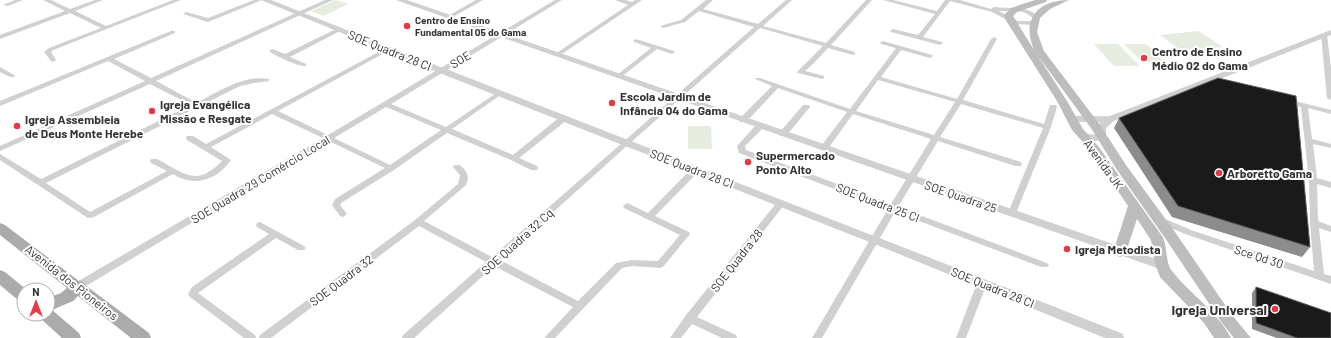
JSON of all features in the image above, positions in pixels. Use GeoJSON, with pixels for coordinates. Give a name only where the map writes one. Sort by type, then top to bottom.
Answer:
{"type":"FeatureCollection","features":[{"type":"Feature","properties":{"kind":"main road"},"geometry":{"type":"LineString","coordinates":[[1011,15],[1042,0]]}},
{"type":"Feature","properties":{"kind":"main road"},"geometry":{"type":"LineString","coordinates":[[1034,20],[1051,6],[1065,0]]}},
{"type":"Feature","properties":{"kind":"main road","name":"Avenida JK"},"geometry":{"type":"LineString","coordinates":[[1011,15],[1078,130],[1102,159],[1160,245],[1161,262],[1169,278],[1209,320],[1223,338]]}},
{"type":"Feature","properties":{"kind":"main road","name":"Avenida JK"},"geometry":{"type":"LineString","coordinates":[[1034,20],[1033,40],[1039,51],[1101,136],[1121,168],[1160,220],[1227,319],[1243,338]]}},
{"type":"Feature","properties":{"kind":"main road"},"geometry":{"type":"LineString","coordinates":[[1120,252],[1134,206]]}},
{"type":"Feature","properties":{"kind":"main road","name":"Avenida dos Pioneiros"},"geometry":{"type":"LineString","coordinates":[[0,228],[78,286],[143,338]]}},
{"type":"Feature","properties":{"kind":"main road"},"geometry":{"type":"LineString","coordinates":[[1161,262],[1166,256],[1174,256],[1187,262]]}},
{"type":"Feature","properties":{"kind":"main road"},"geometry":{"type":"LineString","coordinates":[[0,276],[16,289]]}},
{"type":"Feature","properties":{"kind":"main road"},"geometry":{"type":"LineString","coordinates":[[56,302],[67,298],[78,286]]}},
{"type":"Feature","properties":{"kind":"main road"},"geometry":{"type":"LineString","coordinates":[[55,322],[73,338]]}},
{"type":"Feature","properties":{"kind":"street"},"geometry":{"type":"LineString","coordinates":[[6,5],[20,0]]}},
{"type":"Feature","properties":{"kind":"street"},"geometry":{"type":"LineString","coordinates":[[46,0],[106,28]]}},
{"type":"Feature","properties":{"kind":"street"},"geometry":{"type":"LineString","coordinates":[[0,37],[100,0]]}},
{"type":"Feature","properties":{"kind":"street"},"geometry":{"type":"LineString","coordinates":[[53,60],[47,52],[48,50],[178,0]]}},
{"type":"Feature","properties":{"kind":"street"},"geometry":{"type":"LineString","coordinates":[[186,14],[205,20],[211,20],[258,0]]}},
{"type":"Feature","properties":{"kind":"street","name":"SOE Quadra 28 CI"},"geometry":{"type":"LineString","coordinates":[[265,0],[876,240],[982,283],[1103,335],[1118,338]]}},
{"type":"Feature","properties":{"kind":"street"},"geometry":{"type":"LineString","coordinates":[[0,149],[328,0]]}},
{"type":"Feature","properties":{"kind":"street","name":"SOE Quadra 25"},"geometry":{"type":"LineString","coordinates":[[401,0],[1120,252],[1161,262]]}},
{"type":"Feature","properties":{"kind":"street"},"geometry":{"type":"LineString","coordinates":[[450,17],[480,0]]}},
{"type":"Feature","properties":{"kind":"street","name":"SOE"},"geometry":{"type":"LineString","coordinates":[[440,70],[559,0]]}},
{"type":"Feature","properties":{"kind":"street"},"geometry":{"type":"LineString","coordinates":[[618,0],[632,4]]}},
{"type":"Feature","properties":{"kind":"street"},"geometry":{"type":"LineString","coordinates":[[557,55],[639,0]]}},
{"type":"Feature","properties":{"kind":"street"},"geometry":{"type":"LineString","coordinates":[[663,26],[682,21],[710,0]]}},
{"type":"Feature","properties":{"kind":"street"},"geometry":{"type":"LineString","coordinates":[[626,142],[789,0]]}},
{"type":"Feature","properties":{"kind":"street"},"geometry":{"type":"LineString","coordinates":[[822,77],[800,72],[869,0]]}},
{"type":"Feature","properties":{"kind":"street"},"geometry":{"type":"LineString","coordinates":[[886,0],[939,13]]}},
{"type":"Feature","properties":{"kind":"street"},"geometry":{"type":"LineString","coordinates":[[919,38],[948,0]]}},
{"type":"Feature","properties":{"kind":"street"},"geometry":{"type":"LineString","coordinates":[[953,0],[982,7],[1011,15],[1017,23],[1034,20],[1027,11],[1011,15],[1000,14],[982,7]]}},
{"type":"Feature","properties":{"kind":"street"},"geometry":{"type":"LineString","coordinates":[[698,9],[853,53]]}},
{"type":"Feature","properties":{"kind":"street"},"geometry":{"type":"LineString","coordinates":[[284,56],[340,29]]}},
{"type":"Feature","properties":{"kind":"street"},"geometry":{"type":"LineString","coordinates":[[893,31],[940,43]]}},
{"type":"Feature","properties":{"kind":"street"},"geometry":{"type":"LineString","coordinates":[[0,104],[173,32]]}},
{"type":"Feature","properties":{"kind":"street"},"geometry":{"type":"LineString","coordinates":[[1083,136],[1093,139],[1098,138],[1101,136],[1101,127],[1111,119],[1205,80],[1328,33],[1331,98]]}},
{"type":"Feature","properties":{"kind":"street","name":"SOE Quadra 25"},"geometry":{"type":"LineString","coordinates":[[910,179],[959,101],[994,39]]}},
{"type":"Feature","properties":{"kind":"street"},"geometry":{"type":"LineString","coordinates":[[636,41],[672,52]]}},
{"type":"Feature","properties":{"kind":"street"},"geometry":{"type":"LineString","coordinates":[[883,43],[930,56]]}},
{"type":"Feature","properties":{"kind":"street"},"geometry":{"type":"LineString","coordinates":[[619,76],[656,47]]}},
{"type":"Feature","properties":{"kind":"street"},"geometry":{"type":"LineString","coordinates":[[824,148],[900,47]]}},
{"type":"Feature","properties":{"kind":"street"},"geometry":{"type":"LineString","coordinates":[[206,147],[388,49]]}},
{"type":"Feature","properties":{"kind":"street"},"geometry":{"type":"LineString","coordinates":[[272,51],[304,65]]}},
{"type":"Feature","properties":{"kind":"street"},"geometry":{"type":"LineString","coordinates":[[109,59],[196,105]]}},
{"type":"Feature","properties":{"kind":"street"},"geometry":{"type":"LineString","coordinates":[[0,69],[12,76]]}},
{"type":"Feature","properties":{"kind":"street","name":"SOE Quadra 29 Comércio Local"},"geometry":{"type":"LineString","coordinates":[[78,286],[386,104],[440,70]]}},
{"type":"Feature","properties":{"kind":"street"},"geometry":{"type":"LineString","coordinates":[[878,78],[1047,127]]}},
{"type":"Feature","properties":{"kind":"street"},"geometry":{"type":"LineString","coordinates":[[758,79],[852,112],[1018,164]]}},
{"type":"Feature","properties":{"kind":"street"},"geometry":{"type":"LineString","coordinates":[[40,183],[238,84],[267,80]]}},
{"type":"Feature","properties":{"kind":"street"},"geometry":{"type":"LineString","coordinates":[[1205,80],[1220,84]]}},
{"type":"Feature","properties":{"kind":"street"},"geometry":{"type":"LineString","coordinates":[[743,120],[777,85]]}},
{"type":"Feature","properties":{"kind":"street"},"geometry":{"type":"LineString","coordinates":[[343,214],[336,205],[338,201],[390,168],[500,93]]}},
{"type":"Feature","properties":{"kind":"street"},"geometry":{"type":"LineString","coordinates":[[1281,100],[1331,112]]}},
{"type":"Feature","properties":{"kind":"street"},"geometry":{"type":"LineString","coordinates":[[386,104],[448,129],[534,168]]}},
{"type":"Feature","properties":{"kind":"street"},"geometry":{"type":"LineString","coordinates":[[1304,105],[1313,180],[1314,224],[1319,275]]}},
{"type":"Feature","properties":{"kind":"street"},"geometry":{"type":"LineString","coordinates":[[783,134],[806,107]]}},
{"type":"Feature","properties":{"kind":"street","name":"SOE Quadra 25"},"geometry":{"type":"LineString","coordinates":[[1012,213],[1047,127],[1053,107]]}},
{"type":"Feature","properties":{"kind":"street"},"geometry":{"type":"LineString","coordinates":[[272,112],[390,168]]}},
{"type":"Feature","properties":{"kind":"street"},"geometry":{"type":"LineString","coordinates":[[514,158],[564,118]]}},
{"type":"Feature","properties":{"kind":"street"},"geometry":{"type":"LineString","coordinates":[[1072,119],[1111,119]]}},
{"type":"Feature","properties":{"kind":"street","name":"SOE Quadra 25 CI"},"geometry":{"type":"LineString","coordinates":[[760,126],[741,146],[742,151],[1044,265]]}},
{"type":"Feature","properties":{"kind":"street"},"geometry":{"type":"LineString","coordinates":[[154,161],[188,179],[194,180],[209,174],[227,160],[190,138]]}},
{"type":"Feature","properties":{"kind":"street"},"geometry":{"type":"LineString","coordinates":[[1309,141],[1331,146]]}},
{"type":"Feature","properties":{"kind":"street","name":"SOE Quadra 32 Cq"},"geometry":{"type":"LineString","coordinates":[[407,338],[495,261],[626,142]]}},
{"type":"Feature","properties":{"kind":"street"},"geometry":{"type":"LineString","coordinates":[[0,156],[91,215],[173,171]]}},
{"type":"Feature","properties":{"kind":"street","name":"SOE Quadra 32"},"geometry":{"type":"LineString","coordinates":[[264,338],[418,222],[462,186],[465,180],[464,174],[457,167]]}},
{"type":"Feature","properties":{"kind":"street"},"geometry":{"type":"LineString","coordinates":[[649,217],[695,170]]}},
{"type":"Feature","properties":{"kind":"street"},"geometry":{"type":"LineString","coordinates":[[817,338],[876,240],[910,179]]}},
{"type":"Feature","properties":{"kind":"street"},"geometry":{"type":"LineString","coordinates":[[1313,180],[1331,185]]}},
{"type":"Feature","properties":{"kind":"street","name":"SOE Quadra 28"},"geometry":{"type":"LineString","coordinates":[[675,338],[781,203]]}},
{"type":"Feature","properties":{"kind":"street"},"geometry":{"type":"LineString","coordinates":[[549,338],[620,265],[632,263],[660,265],[686,234],[627,206]]}},
{"type":"Feature","properties":{"kind":"street","name":"Sce Qd 30"},"geometry":{"type":"LineString","coordinates":[[1160,220],[1188,232],[1331,280]]}},
{"type":"Feature","properties":{"kind":"street"},"geometry":{"type":"LineString","coordinates":[[418,222],[579,306]]}},
{"type":"Feature","properties":{"kind":"street"},"geometry":{"type":"LineString","coordinates":[[1314,224],[1331,229]]}},
{"type":"Feature","properties":{"kind":"street"},"geometry":{"type":"LineString","coordinates":[[260,226],[301,248]]}},
{"type":"Feature","properties":{"kind":"street","name":"Sce Qd 30"},"geometry":{"type":"LineString","coordinates":[[1170,235],[1177,232],[1188,232]]}},
{"type":"Feature","properties":{"kind":"street"},"geometry":{"type":"LineString","coordinates":[[251,338],[193,294],[195,290],[276,234]]}},
{"type":"Feature","properties":{"kind":"street"},"geometry":{"type":"LineString","coordinates":[[961,338],[982,283]]}},
{"type":"Feature","properties":{"kind":"street"},"geometry":{"type":"LineString","coordinates":[[690,318],[732,338]]}},
{"type":"Feature","properties":{"kind":"shaded area"},"geometry":{"type":"Polygon","coordinates":[[[336,0],[348,4],[323,16],[311,11],[336,0]]]}},
{"type":"Feature","properties":{"kind":"shaded area"},"geometry":{"type":"Polygon","coordinates":[[[1199,31],[1223,47],[1182,51],[1160,35],[1199,31]]]}},
{"type":"Feature","properties":{"kind":"shaded area"},"geometry":{"type":"Polygon","coordinates":[[[1094,44],[1118,44],[1140,66],[1114,66],[1094,44]]]}},
{"type":"Feature","properties":{"kind":"shaded area"},"geometry":{"type":"Polygon","coordinates":[[[1124,44],[1146,44],[1165,62],[1142,62],[1124,44]]]}},
{"type":"Feature","properties":{"kind":"shaded area"},"geometry":{"type":"Polygon","coordinates":[[[688,126],[711,126],[712,149],[688,149],[688,126]]]}},
{"type":"Feature","properties":{"kind":"building","name":"Arboretto Gama"},"geometry":{"type":"Polygon","coordinates":[[[1218,78],[1296,96],[1310,247],[1178,206],[1119,118],[1218,78]]]}},
{"type":"Feature","properties":{"kind":"building","name":"Igreja Universal"},"geometry":{"type":"Polygon","coordinates":[[[1256,287],[1331,313],[1331,338],[1297,338],[1256,323],[1256,287]]]}},
{"type":"Feature","properties":{"kind":"place","name":"Centro de Ensino Fundamental 05 do Gama"},"geometry":{"type":"Point","coordinates":[407,26]}},
{"type":"Feature","properties":{"kind":"place","name":"Centro de Ensino Médio 02 do Gama"},"geometry":{"type":"Point","coordinates":[1144,58]}},
{"type":"Feature","properties":{"kind":"place","name":"Escola Jardim de Infância 04 do Gama"},"geometry":{"type":"Point","coordinates":[612,103]}},
{"type":"Feature","properties":{"kind":"place","name":"Igreja Evangélica Missão e Resgate"},"geometry":{"type":"Point","coordinates":[152,111]}},
{"type":"Feature","properties":{"kind":"place","name":"Igreja Assembleia de Deus Monte Herebe"},"geometry":{"type":"Point","coordinates":[17,126]}},
{"type":"Feature","properties":{"kind":"place","name":"Supermercado Ponto Alto"},"geometry":{"type":"Point","coordinates":[748,162]}},
{"type":"Feature","properties":{"kind":"place","name":"Arboretto Gama"},"geometry":{"type":"Point","coordinates":[1219,173]}},
{"type":"Feature","properties":{"kind":"place","name":"Igreja Metodista"},"geometry":{"type":"Point","coordinates":[1067,249]}},
{"type":"Feature","properties":{"kind":"place","name":"Igreja Universal"},"geometry":{"type":"Point","coordinates":[1275,309]}}]}
